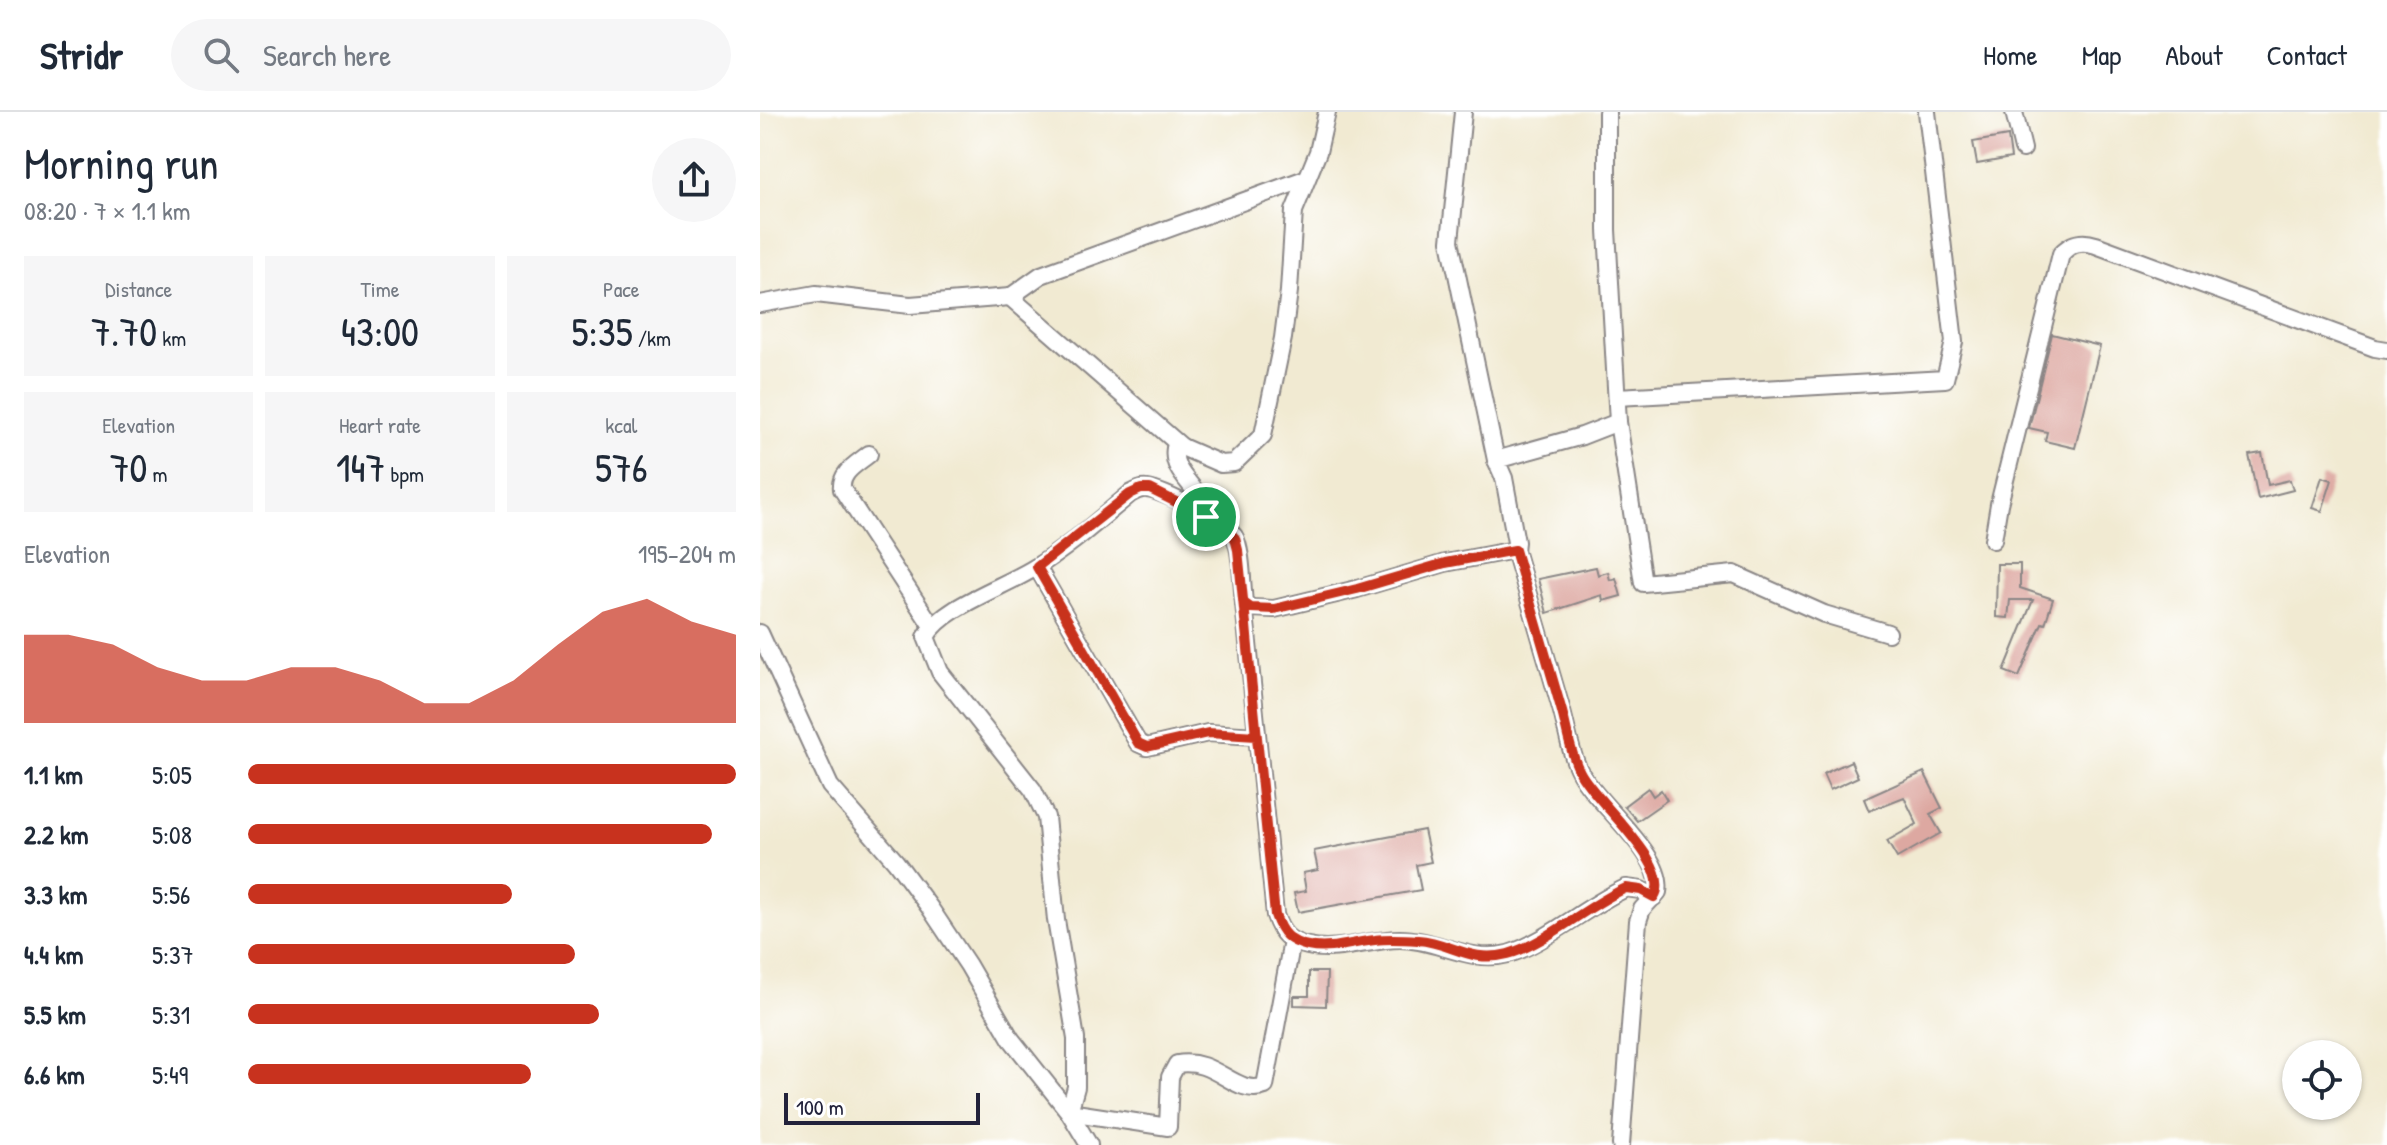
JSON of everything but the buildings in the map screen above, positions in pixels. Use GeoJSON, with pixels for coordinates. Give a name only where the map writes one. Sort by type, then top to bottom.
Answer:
{"type":"FeatureCollection","features":[{"type":"Feature","properties":{"kind":"street"},"geometry":{"type":"LineString","coordinates":[[1010,297],[1182,447],[1221,464],[1234,463],[1263,435],[1283,338],[1294,211],[1318,152],[1327,112]]}},
{"type":"Feature","properties":{"kind":"street"},"geometry":{"type":"LineString","coordinates":[[1463,112],[1450,241],[1496,460],[1504,478],[1515,550],[1580,772],[1655,868],[1659,887],[1642,909],[1638,921],[1621,1145]]}},
{"type":"Feature","properties":{"kind":"street"},"geometry":{"type":"LineString","coordinates":[[1607,112],[1607,230],[1618,422],[1643,583],[1734,574],[1824,614],[1888,633]]}},
{"type":"Feature","properties":{"kind":"street"},"geometry":{"type":"LineString","coordinates":[[1617,397],[1945,379],[1954,342],[1927,112]]}},
{"type":"Feature","properties":{"kind":"street"},"geometry":{"type":"LineString","coordinates":[[2014,112],[2023,149]]}},
{"type":"Feature","properties":{"kind":"street"},"geometry":{"type":"LineString","coordinates":[[760,304],[816,294],[910,305],[1010,297],[1041,275],[1305,179]]}},
{"type":"Feature","properties":{"kind":"street"},"geometry":{"type":"LineString","coordinates":[[1993,540],[1999,504],[2061,254],[2070,244],[2086,242],[2096,245],[2387,350]]}},
{"type":"Feature","properties":{"kind":"street"},"geometry":{"type":"LineString","coordinates":[[1496,460],[1582,436],[1618,422]]}},
{"type":"Feature","properties":{"kind":"street"},"geometry":{"type":"LineString","coordinates":[[1182,447],[1175,448],[1175,463],[1203,503],[1206,517]]}},
{"type":"Feature","properties":{"kind":"street"},"geometry":{"type":"LineString","coordinates":[[869,454],[845,473],[841,481],[842,489],[932,626]]}},
{"type":"Feature","properties":{"kind":"street"},"geometry":{"type":"LineString","coordinates":[[1069,1112],[1076,1087],[1076,1039],[1056,920],[1046,817],[1033,790],[940,672],[926,637],[932,626],[1037,567],[1130,494],[1141,489],[1150,489],[1222,525],[1235,538],[1275,915],[1280,931],[1292,941],[1312,947],[1336,947],[1376,939],[1424,940],[1488,958],[1531,944],[1626,888],[1641,890],[1654,897]]}},
{"type":"Feature","properties":{"kind":"street"},"geometry":{"type":"LineString","coordinates":[[1244,603],[1251,608],[1274,609],[1445,563],[1515,550]]}},
{"type":"Feature","properties":{"kind":"street"},"geometry":{"type":"LineString","coordinates":[[1037,567],[1138,743],[1147,747],[1208,733],[1256,736]]}},
{"type":"Feature","properties":{"kind":"street"},"geometry":{"type":"LineString","coordinates":[[760,633],[830,786],[896,862],[930,908],[1011,1039],[1069,1112],[1089,1145]]}},
{"type":"Feature","properties":{"kind":"street"},"geometry":{"type":"LineString","coordinates":[[1069,1112],[1168,1127],[1170,1077],[1177,1064],[1193,1061],[1240,1086],[1257,1089],[1265,1086],[1292,941]]}},
{"type":"Feature","properties":{"kind":"route"},"geometry":{"type":"LineString","coordinates":[[1206,517],[1150,489],[1141,489],[1130,494],[1037,567],[1138,743],[1147,747],[1208,733],[1256,736],[1244,603],[1251,608],[1274,609],[1445,563],[1515,550],[1580,772],[1655,868],[1659,887],[1654,897],[1641,890],[1626,888],[1531,944],[1488,958],[1424,940],[1376,939],[1336,947],[1312,947],[1292,941],[1280,931],[1271,885],[1269,849],[1258,756],[1244,603],[1238,550],[1235,538],[1222,525],[1206,517]]}}]}
